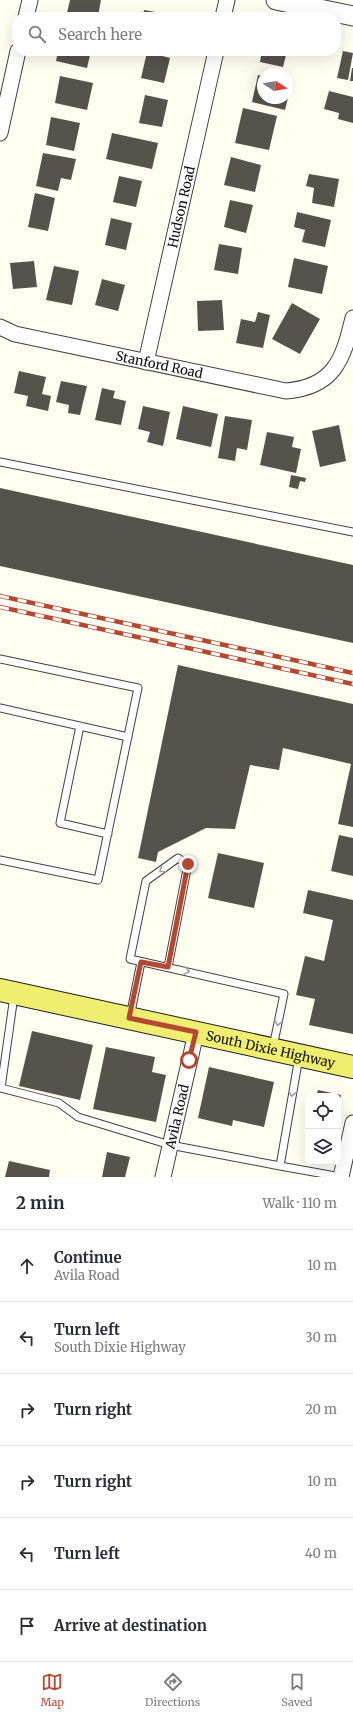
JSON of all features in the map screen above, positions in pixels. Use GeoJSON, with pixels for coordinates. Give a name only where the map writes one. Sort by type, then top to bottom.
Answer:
{"type":"FeatureCollection","features":[{"type":"Feature","properties":{"kind":"main road","name":"South Dixie Highway"},"geometry":{"type":"LineString","coordinates":[[7,992],[353,1067]]}},
{"type":"Feature","properties":{"kind":"street"},"geometry":{"type":"LineString","coordinates":[[27,12],[30,0]]}},
{"type":"Feature","properties":{"kind":"street"},"geometry":{"type":"LineString","coordinates":[[224,12],[227,0]]}},
{"type":"Feature","properties":{"kind":"street"},"geometry":{"type":"LineString","coordinates":[[287,1],[335,12]]}},
{"type":"Feature","properties":{"kind":"street"},"geometry":{"type":"LineString","coordinates":[[341,13],[353,16]]}},
{"type":"Feature","properties":{"kind":"street"},"geometry":{"type":"LineString","coordinates":[[0,132],[17,56]]}},
{"type":"Feature","properties":{"kind":"street","name":"Hudson Road"},"geometry":{"type":"LineString","coordinates":[[146,362],[215,56]]}},
{"type":"Feature","properties":{"kind":"street","name":"Stanford Road"},"geometry":{"type":"LineString","coordinates":[[0,327],[15,334],[286,391],[309,387],[319,382],[337,366],[343,356],[353,318]]}},
{"type":"Feature","properties":{"kind":"street","name":"Avila Road"},"geometry":{"type":"LineString","coordinates":[[163,1177],[196,1032]]}},
{"type":"Feature","properties":{"kind":"street"},"geometry":{"type":"LineString","coordinates":[[341,1177],[353,1123]]}},
{"type":"Feature","properties":{"kind":"lane"},"geometry":{"type":"LineString","coordinates":[[0,462],[353,532]]}},
{"type":"Feature","properties":{"kind":"lane"},"geometry":{"type":"LineString","coordinates":[[0,659],[138,688],[98,880],[0,860]]}},
{"type":"Feature","properties":{"kind":"lane"},"geometry":{"type":"LineString","coordinates":[[0,708],[128,737]]}},
{"type":"Feature","properties":{"kind":"lane"},"geometry":{"type":"LineString","coordinates":[[80,726],[60,823],[108,834]]}},
{"type":"Feature","properties":{"kind":"lane"},"geometry":{"type":"LineString","coordinates":[[168,967],[188,864],[178,858],[146,881],[130,960],[168,967],[284,994],[273,1050]]}},
{"type":"Feature","properties":{"kind":"lane"},"geometry":{"type":"LineString","coordinates":[[129,1018],[141,962]]}},
{"type":"Feature","properties":{"kind":"lane"},"geometry":{"type":"LineString","coordinates":[[7,992],[1,1088],[59,1103],[78,1117],[170,1145],[341,1177]]}},
{"type":"Feature","properties":{"kind":"lane"},"geometry":{"type":"LineString","coordinates":[[280,1166],[299,1055]]}},
{"type":"Feature","properties":{"kind":"building"},"geometry":{"type":"Polygon","coordinates":[[[70,0],[101,0],[99,12],[67,12],[70,0]]]}},
{"type":"Feature","properties":{"kind":"building"},"geometry":{"type":"Polygon","coordinates":[[[144,10],[155,12],[144,12],[144,10]]]}},
{"type":"Feature","properties":{"kind":"building"},"geometry":{"type":"Polygon","coordinates":[[[343,51],[353,53],[348,80],[337,78],[343,51]]]}},
{"type":"Feature","properties":{"kind":"building"},"geometry":{"type":"Polygon","coordinates":[[[57,56],[90,56],[87,68],[56,61],[57,56]]]}},
{"type":"Feature","properties":{"kind":"building"},"geometry":{"type":"Polygon","coordinates":[[[146,56],[162,56],[170,58],[164,83],[141,78],[146,56]]]}},
{"type":"Feature","properties":{"kind":"building"},"geometry":{"type":"Polygon","coordinates":[[[261,56],[286,56],[283,67],[260,62],[261,56]]]}},
{"type":"Feature","properties":{"kind":"building"},"geometry":{"type":"Polygon","coordinates":[[[352,68],[353,81],[350,81],[352,68]]]}},
{"type":"Feature","properties":{"kind":"building"},"geometry":{"type":"Polygon","coordinates":[[[60,76],[93,83],[87,110],[55,103],[60,76]]]}},
{"type":"Feature","properties":{"kind":"building"},"geometry":{"type":"Polygon","coordinates":[[[257,80],[257,103],[252,102],[257,80]]]}},
{"type":"Feature","properties":{"kind":"building"},"geometry":{"type":"Polygon","coordinates":[[[329,91],[353,97],[353,123],[338,119],[339,113],[324,109],[329,91]]]}},
{"type":"Feature","properties":{"kind":"building"},"geometry":{"type":"Polygon","coordinates":[[[145,95],[168,100],[162,127],[139,123],[145,95]]]}},
{"type":"Feature","properties":{"kind":"building"},"geometry":{"type":"Polygon","coordinates":[[[260,104],[286,104],[285,110],[260,104]]]}},
{"type":"Feature","properties":{"kind":"building"},"geometry":{"type":"Polygon","coordinates":[[[243,108],[277,116],[269,150],[235,143],[243,108]]]}},
{"type":"Feature","properties":{"kind":"building"},"geometry":{"type":"Polygon","coordinates":[[[51,117],[80,123],[74,151],[46,145],[51,117]]]}},
{"type":"Feature","properties":{"kind":"building"},"geometry":{"type":"Polygon","coordinates":[[[112,133],[158,143],[152,169],[106,159],[112,133]]]}},
{"type":"Feature","properties":{"kind":"building"},"geometry":{"type":"Polygon","coordinates":[[[43,153],[76,159],[71,180],[61,178],[58,191],[36,186],[43,153]]]}},
{"type":"Feature","properties":{"kind":"building"},"geometry":{"type":"Polygon","coordinates":[[[231,157],[261,165],[255,192],[224,185],[231,157]]]}},
{"type":"Feature","properties":{"kind":"building"},"geometry":{"type":"Polygon","coordinates":[[[309,174],[339,179],[334,207],[312,203],[314,188],[306,186],[309,174]]]}},
{"type":"Feature","properties":{"kind":"building"},"geometry":{"type":"Polygon","coordinates":[[[119,176],[142,181],[136,207],[113,202],[119,176]]]}},
{"type":"Feature","properties":{"kind":"building"},"geometry":{"type":"Polygon","coordinates":[[[35,193],[55,198],[48,231],[28,227],[35,193]]]}},
{"type":"Feature","properties":{"kind":"building"},"geometry":{"type":"Polygon","coordinates":[[[230,200],[253,205],[246,233],[224,227],[230,200]]]}},
{"type":"Feature","properties":{"kind":"building"},"geometry":{"type":"Polygon","coordinates":[[[297,212],[331,220],[325,247],[302,242],[305,230],[294,227],[297,212]]]}},
{"type":"Feature","properties":{"kind":"building"},"geometry":{"type":"Polygon","coordinates":[[[111,218],[132,223],[126,250],[105,245],[111,218]]]}},
{"type":"Feature","properties":{"kind":"building"},"geometry":{"type":"Polygon","coordinates":[[[219,244],[242,248],[238,274],[214,270],[219,244]]]}},
{"type":"Feature","properties":{"kind":"building"},"geometry":{"type":"Polygon","coordinates":[[[294,258],[328,266],[322,294],[288,287],[294,258]]]}},
{"type":"Feature","properties":{"kind":"building"},"geometry":{"type":"Polygon","coordinates":[[[34,261],[37,287],[13,289],[10,263],[34,261]]]}},
{"type":"Feature","properties":{"kind":"building"},"geometry":{"type":"Polygon","coordinates":[[[54,266],[79,271],[72,305],[46,300],[54,266]]]}},
{"type":"Feature","properties":{"kind":"building"},"geometry":{"type":"Polygon","coordinates":[[[102,279],[125,285],[118,311],[95,305],[102,279]]]}},
{"type":"Feature","properties":{"kind":"building"},"geometry":{"type":"Polygon","coordinates":[[[222,300],[224,330],[198,331],[197,301],[222,300]]]}},
{"type":"Feature","properties":{"kind":"building"},"geometry":{"type":"Polygon","coordinates":[[[292,303],[320,319],[300,354],[272,339],[292,303]]]}},
{"type":"Feature","properties":{"kind":"building"},"geometry":{"type":"Polygon","coordinates":[[[258,312],[270,315],[263,348],[236,343],[241,319],[255,322],[258,312]]]}},
{"type":"Feature","properties":{"kind":"building"},"geometry":{"type":"Polygon","coordinates":[[[19,371],[46,377],[42,394],[51,396],[48,411],[26,406],[28,396],[14,393],[19,371]]]}},
{"type":"Feature","properties":{"kind":"building"},"geometry":{"type":"Polygon","coordinates":[[[61,381],[87,386],[80,415],[68,413],[69,405],[56,402],[61,381]]]}},
{"type":"Feature","properties":{"kind":"building"},"geometry":{"type":"Polygon","coordinates":[[[102,388],[115,391],[113,398],[126,401],[121,425],[95,420],[102,388]]]}},
{"type":"Feature","properties":{"kind":"building"},"geometry":{"type":"Polygon","coordinates":[[[143,406],[170,412],[163,446],[147,442],[150,432],[138,429],[143,406]]]}},
{"type":"Feature","properties":{"kind":"building"},"geometry":{"type":"Polygon","coordinates":[[[183,406],[218,414],[211,447],[176,439],[183,406]]]}},
{"type":"Feature","properties":{"kind":"building"},"geometry":{"type":"Polygon","coordinates":[[[225,416],[252,420],[247,450],[237,448],[235,461],[218,458],[225,416]]]}},
{"type":"Feature","properties":{"kind":"building"},"geometry":{"type":"Polygon","coordinates":[[[339,425],[346,461],[320,467],[312,431],[339,425]]]}},
{"type":"Feature","properties":{"kind":"building"},"geometry":{"type":"Polygon","coordinates":[[[267,432],[294,437],[292,447],[301,449],[296,473],[260,465],[267,432]]]}},
{"type":"Feature","properties":{"kind":"building"},"geometry":{"type":"Polygon","coordinates":[[[291,475],[306,478],[305,482],[300,481],[298,489],[289,487],[291,475]]]}},
{"type":"Feature","properties":{"kind":"building"},"geometry":{"type":"Polygon","coordinates":[[[0,488],[353,565],[353,643],[0,566],[0,488]]]}},
{"type":"Feature","properties":{"kind":"building"},"geometry":{"type":"Polygon","coordinates":[[[178,665],[353,704],[353,827],[338,824],[351,764],[283,748],[279,770],[250,765],[235,829],[206,828],[158,852],[156,862],[138,858],[178,665]]]}},
{"type":"Feature","properties":{"kind":"building"},"geometry":{"type":"Polygon","coordinates":[[[339,835],[353,838],[353,876],[331,871],[339,835]]]}},
{"type":"Feature","properties":{"kind":"building"},"geometry":{"type":"Polygon","coordinates":[[[218,853],[264,863],[254,908],[208,898],[218,853]]]}},
{"type":"Feature","properties":{"kind":"building"},"geometry":{"type":"Polygon","coordinates":[[[308,890],[353,900],[353,1034],[309,1025],[315,999],[296,995],[305,956],[324,961],[333,920],[303,913],[308,890]]]}},
{"type":"Feature","properties":{"kind":"building"},"geometry":{"type":"Polygon","coordinates":[[[32,1031],[93,1045],[80,1100],[19,1086],[32,1031]]]}},
{"type":"Feature","properties":{"kind":"building"},"geometry":{"type":"Polygon","coordinates":[[[106,1047],[155,1057],[152,1072],[166,1075],[156,1122],[93,1109],[106,1047]]]}},
{"type":"Feature","properties":{"kind":"building"},"geometry":{"type":"Polygon","coordinates":[[[209,1067],[274,1082],[264,1127],[233,1120],[232,1126],[198,1118],[209,1067]]]}},
{"type":"Feature","properties":{"kind":"building"},"geometry":{"type":"Polygon","coordinates":[[[318,1090],[332,1093],[317,1093],[318,1090]]]}},
{"type":"Feature","properties":{"kind":"building"},"geometry":{"type":"Polygon","coordinates":[[[107,1152],[130,1157],[125,1177],[102,1177],[107,1152]]]}},
{"type":"Feature","properties":{"kind":"building"},"geometry":{"type":"Polygon","coordinates":[[[9,1161],[50,1170],[49,1177],[5,1177],[9,1161]]]}},
{"type":"Feature","properties":{"kind":"railway"},"geometry":{"type":"LineString","coordinates":[[0,596],[353,673]]}},
{"type":"Feature","properties":{"kind":"railway"},"geometry":{"type":"LineString","coordinates":[[0,607],[353,684]]}},
{"type":"Feature","properties":{"kind":"route"},"geometry":{"type":"LineString","coordinates":[[188,864],[168,967],[141,962],[129,1018],[196,1032],[189,1060]]}}]}
